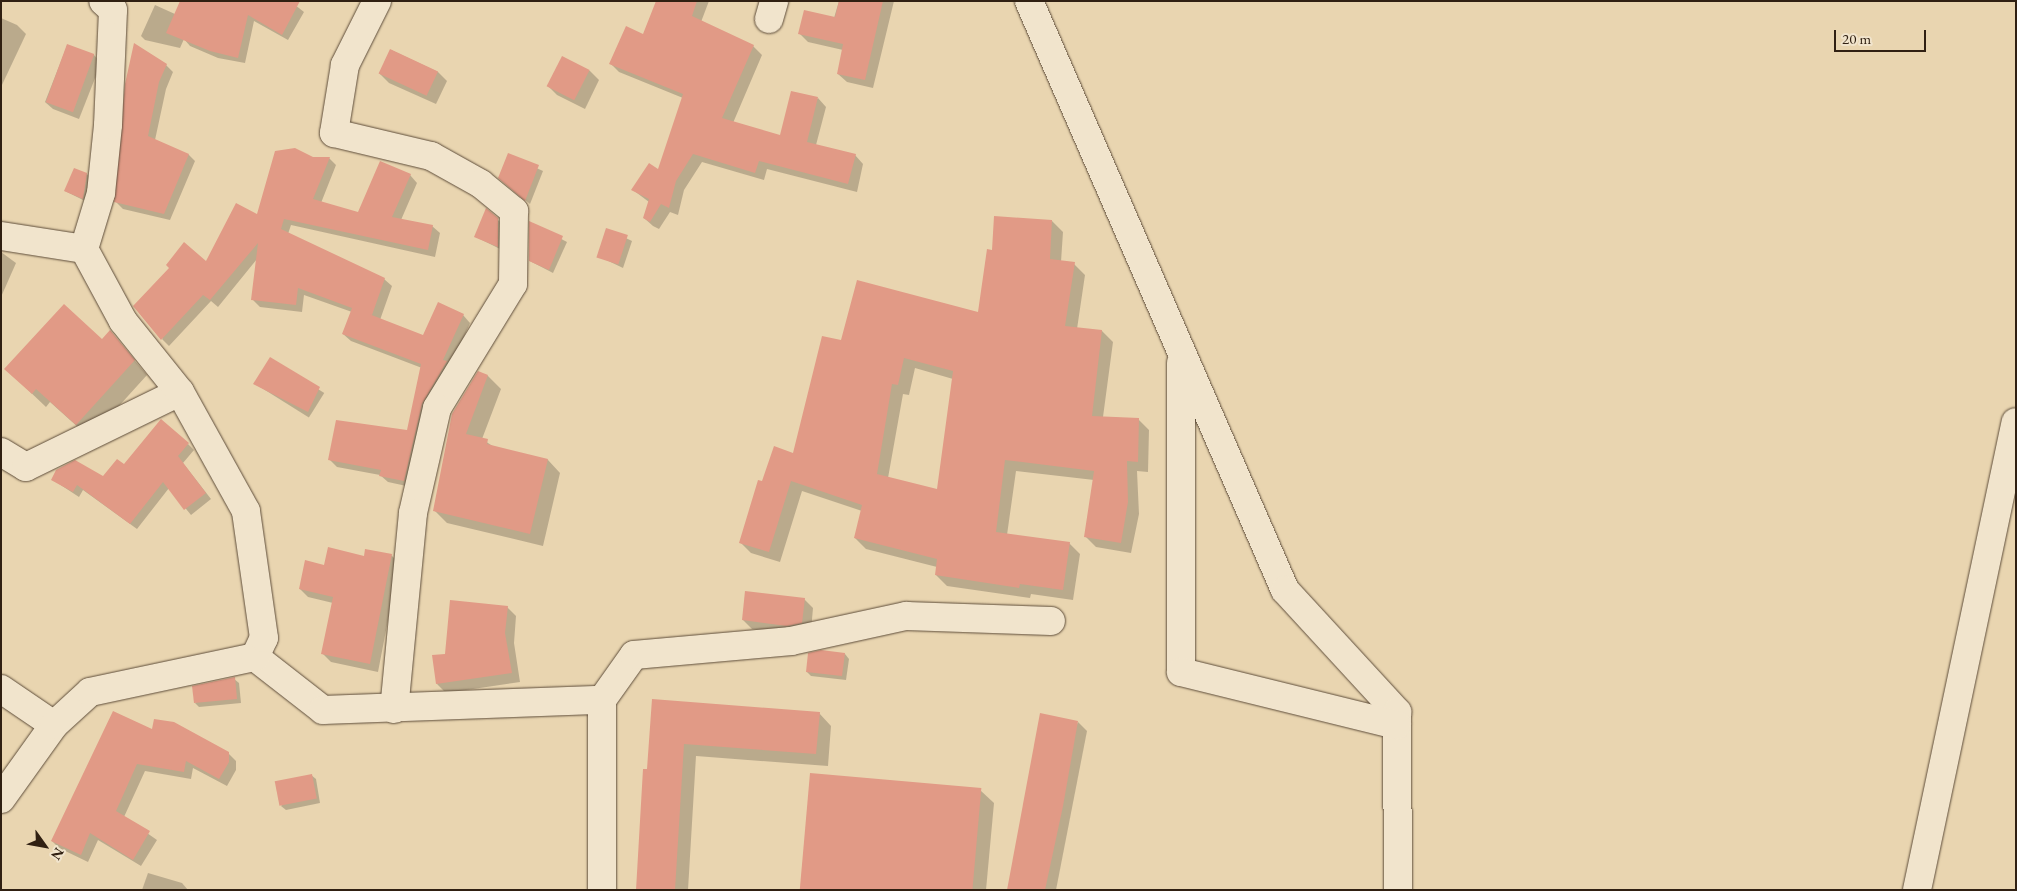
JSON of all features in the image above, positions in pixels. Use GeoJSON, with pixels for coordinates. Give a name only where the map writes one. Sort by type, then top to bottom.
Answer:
{"type":"FeatureCollection","features":[{"type":"Feature","properties":{"kind":"street"},"geometry":{"type":"LineString","coordinates":[[103,1],[113,10],[108,125],[101,193],[84,249],[124,321],[180,392],[246,510],[264,638],[255,657]]}},
{"type":"Feature","properties":{"kind":"street"},"geometry":{"type":"LineString","coordinates":[[377,1],[345,65],[334,133],[431,156],[481,184],[514,211],[513,284],[437,408],[413,513],[394,709]]}},
{"type":"Feature","properties":{"kind":"street"},"geometry":{"type":"LineString","coordinates":[[1029,1],[1180,353],[1285,590],[1397,712],[1398,890]]}},
{"type":"Feature","properties":{"kind":"street"},"geometry":{"type":"LineString","coordinates":[[1,236],[84,249]]}},
{"type":"Feature","properties":{"kind":"street"},"geometry":{"type":"LineString","coordinates":[[1180,353],[1181,672],[1397,724]]}},
{"type":"Feature","properties":{"kind":"street"},"geometry":{"type":"LineString","coordinates":[[1,452],[26,466],[180,392]]}},
{"type":"Feature","properties":{"kind":"street"},"geometry":{"type":"LineString","coordinates":[[1917,890],[2016,422]]}},
{"type":"Feature","properties":{"kind":"street"},"geometry":{"type":"LineString","coordinates":[[602,890],[602,700],[634,655],[791,640],[906,616],[1052,621]]}},
{"type":"Feature","properties":{"kind":"street"},"geometry":{"type":"LineString","coordinates":[[1,799],[54,725],[90,692],[255,657],[323,710],[394,709],[602,700]]}},
{"type":"Feature","properties":{"kind":"street"},"geometry":{"type":"LineString","coordinates":[[1,689],[54,725]]}},
{"type":"Feature","properties":{"kind":"building"},"geometry":{"type":"Polygon","coordinates":[[[180,1],[300,1],[282,35],[248,15],[238,58],[210,51],[166,33],[180,1]]]}},
{"type":"Feature","properties":{"kind":"building"},"geometry":{"type":"Polygon","coordinates":[[[656,1],[697,1],[692,16],[754,45],[722,118],[780,135],[791,91],[818,97],[807,142],[856,154],[848,184],[759,161],[755,173],[693,154],[676,181],[669,208],[661,204],[650,222],[643,218],[649,199],[631,190],[649,163],[658,169],[683,94],[609,64],[626,26],[643,34],[656,1]]]}},
{"type":"Feature","properties":{"kind":"building"},"geometry":{"type":"Polygon","coordinates":[[[839,1],[883,1],[865,80],[837,74],[843,44],[798,34],[804,10],[835,17],[839,1]]]}},
{"type":"Feature","properties":{"kind":"building"},"geometry":{"type":"Polygon","coordinates":[[[134,43],[167,64],[159,82],[148,136],[189,154],[164,214],[114,202],[125,84],[134,43]]]}},
{"type":"Feature","properties":{"kind":"building"},"geometry":{"type":"Polygon","coordinates":[[[67,44],[94,54],[73,112],[46,102],[67,44]]]}},
{"type":"Feature","properties":{"kind":"building"},"geometry":{"type":"Polygon","coordinates":[[[390,49],[438,71],[427,96],[379,73],[390,49]]]}},
{"type":"Feature","properties":{"kind":"building"},"geometry":{"type":"Polygon","coordinates":[[[562,56],[590,70],[574,100],[547,86],[562,56]]]}},
{"type":"Feature","properties":{"kind":"building"},"geometry":{"type":"Polygon","coordinates":[[[295,148],[313,157],[330,157],[313,199],[358,212],[380,161],[411,174],[392,217],[433,225],[428,250],[284,219],[281,229],[385,278],[372,315],[369,314],[423,335],[438,302],[464,314],[443,360],[447,361],[422,404],[404,481],[379,476],[381,470],[328,460],[336,420],[407,430],[421,364],[342,334],[352,308],[298,288],[296,305],[251,300],[258,243],[210,300],[203,295],[161,340],[133,306],[169,268],[166,265],[184,242],[206,261],[236,203],[257,214],[275,151],[295,148]]]}},
{"type":"Feature","properties":{"kind":"building"},"geometry":{"type":"Polygon","coordinates":[[[508,153],[539,165],[525,201],[498,178],[508,153]]]}},
{"type":"Feature","properties":{"kind":"building"},"geometry":{"type":"Polygon","coordinates":[[[74,168],[87,173],[83,199],[64,191],[74,168]]]}},
{"type":"Feature","properties":{"kind":"building"},"geometry":{"type":"Polygon","coordinates":[[[486,208],[498,218],[498,247],[474,237],[486,208]]]}},
{"type":"Feature","properties":{"kind":"building"},"geometry":{"type":"Polygon","coordinates":[[[994,216],[1052,220],[1050,259],[1075,262],[1065,326],[1102,330],[1092,416],[1139,418],[1138,462],[1127,461],[1128,502],[1121,543],[1084,537],[1094,471],[1005,460],[996,532],[1070,542],[1063,590],[1020,584],[1019,588],[935,575],[937,559],[854,538],[862,505],[791,481],[769,552],[739,543],[758,480],[762,481],[774,446],[793,453],[822,336],[841,340],[857,280],[978,312],[987,249],[992,250],[994,216]],[[904,358],[898,385],[892,384],[877,474],[937,489],[953,371],[904,358]]]}},
{"type":"Feature","properties":{"kind":"building"},"geometry":{"type":"Polygon","coordinates":[[[529,221],[563,236],[549,270],[529,261],[529,221]]]}},
{"type":"Feature","properties":{"kind":"building"},"geometry":{"type":"Polygon","coordinates":[[[606,228],[628,235],[618,265],[596,257],[606,228]]]}},
{"type":"Feature","properties":{"kind":"building"},"geometry":{"type":"Polygon","coordinates":[[[64,304],[102,339],[110,330],[135,360],[76,425],[36,389],[32,394],[4,369],[64,304]]]}},
{"type":"Feature","properties":{"kind":"building"},"geometry":{"type":"Polygon","coordinates":[[[270,357],[320,387],[308,412],[253,384],[270,357]]]}},
{"type":"Feature","properties":{"kind":"building"},"geometry":{"type":"Polygon","coordinates":[[[478,371],[488,375],[466,434],[488,439],[487,444],[548,459],[530,534],[433,511],[452,414],[478,371]]]}},
{"type":"Feature","properties":{"kind":"building"},"geometry":{"type":"Polygon","coordinates":[[[161,419],[189,443],[178,456],[206,493],[184,510],[163,482],[130,524],[77,485],[73,492],[51,480],[56,470],[75,460],[103,476],[117,459],[124,464],[161,419]]]}},
{"type":"Feature","properties":{"kind":"building"},"geometry":{"type":"Polygon","coordinates":[[[328,547],[364,556],[365,549],[392,554],[370,664],[321,654],[333,597],[299,589],[305,560],[324,565],[328,547]]]}},
{"type":"Feature","properties":{"kind":"building"},"geometry":{"type":"Polygon","coordinates":[[[745,591],[805,598],[802,623],[787,626],[742,620],[745,591]]]}},
{"type":"Feature","properties":{"kind":"building"},"geometry":{"type":"Polygon","coordinates":[[[450,600],[508,606],[505,633],[512,673],[436,684],[432,655],[445,654],[450,600]]]}},
{"type":"Feature","properties":{"kind":"building"},"geometry":{"type":"Polygon","coordinates":[[[821,650],[845,653],[842,676],[806,672],[808,653],[821,650]]]}},
{"type":"Feature","properties":{"kind":"building"},"geometry":{"type":"Polygon","coordinates":[[[235,677],[237,699],[194,703],[192,686],[235,677]]]}},
{"type":"Feature","properties":{"kind":"building"},"geometry":{"type":"Polygon","coordinates":[[[652,699],[820,712],[816,754],[684,744],[675,890],[636,890],[643,769],[647,769],[652,699]]]}},
{"type":"Feature","properties":{"kind":"building"},"geometry":{"type":"Polygon","coordinates":[[[113,711],[152,729],[154,719],[174,722],[229,752],[229,762],[219,779],[186,761],[184,772],[137,764],[116,811],[150,831],[133,860],[90,833],[81,855],[51,841],[113,711]]]}},
{"type":"Feature","properties":{"kind":"building"},"geometry":{"type":"Polygon","coordinates":[[[1040,713],[1078,721],[1063,806],[1045,890],[1007,890],[1040,713]]]}},
{"type":"Feature","properties":{"kind":"building"},"geometry":{"type":"Polygon","coordinates":[[[810,773],[981,788],[972,890],[800,890],[810,773]]]}},
{"type":"Feature","properties":{"kind":"building"},"geometry":{"type":"Polygon","coordinates":[[[312,774],[317,799],[279,806],[275,781],[312,774]]]}}]}
